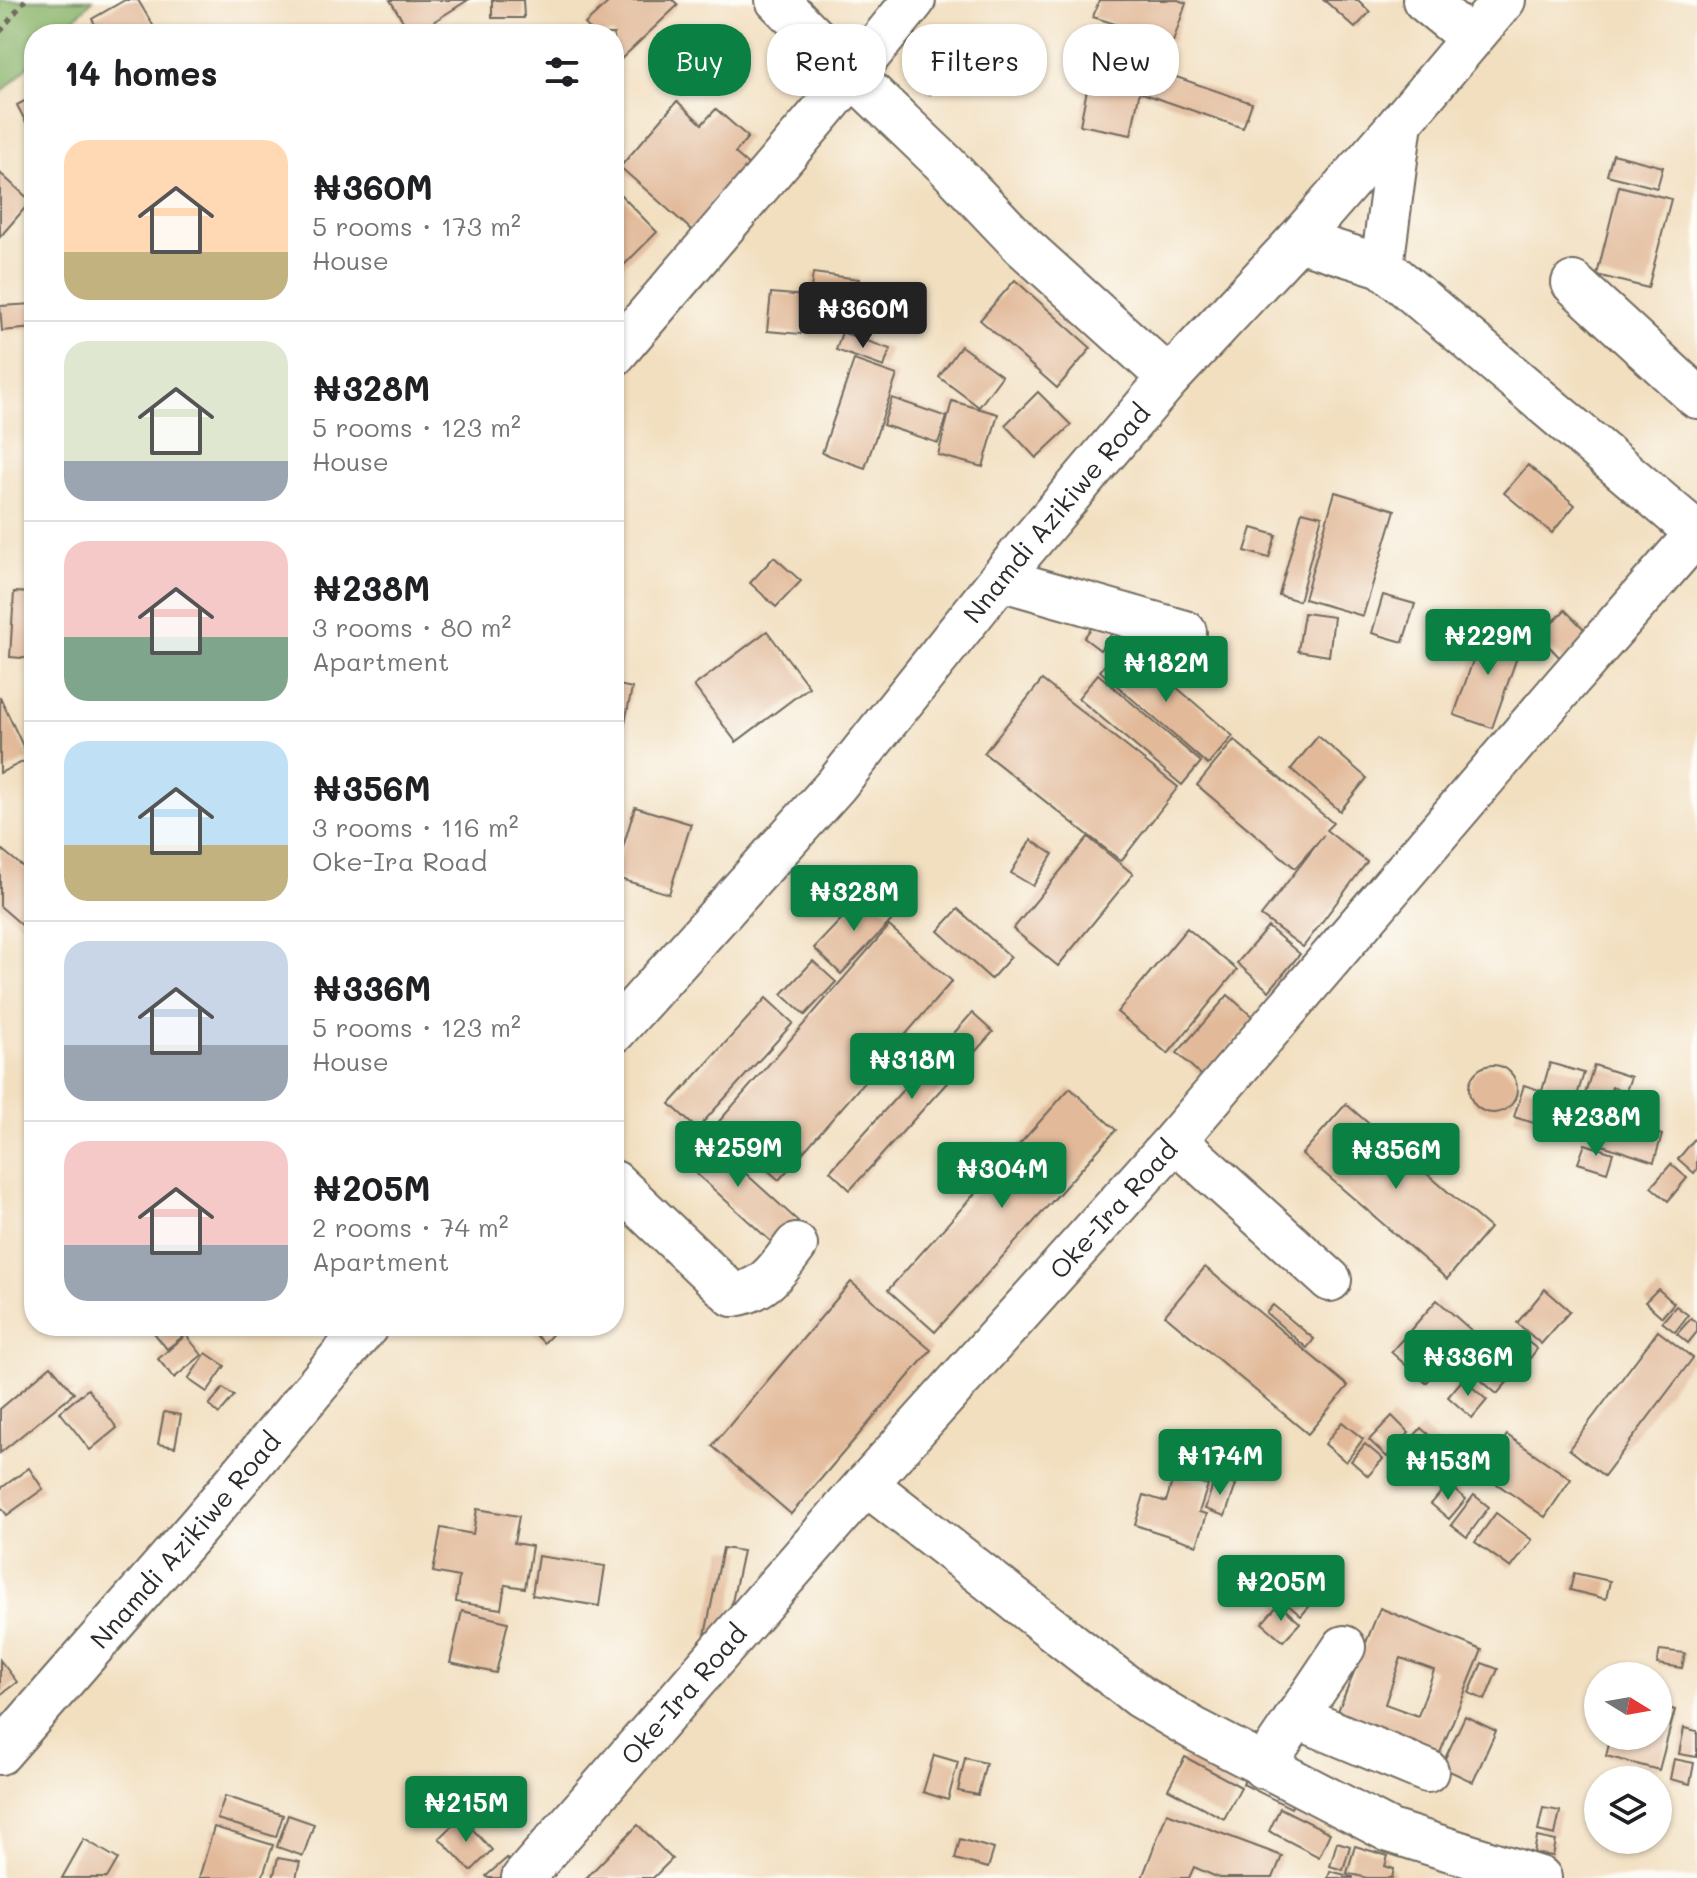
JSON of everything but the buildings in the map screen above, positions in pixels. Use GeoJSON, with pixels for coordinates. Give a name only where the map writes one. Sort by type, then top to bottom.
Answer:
{"type":"FeatureCollection","features":[{"type":"Feature","properties":{"kind":"street"},"geometry":{"type":"LineString","coordinates":[[777,0],[801,24]]}},
{"type":"Feature","properties":{"kind":"street"},"geometry":{"type":"LineString","coordinates":[[886,35],[914,0]]}},
{"type":"Feature","properties":{"kind":"street"},"geometry":{"type":"LineString","coordinates":[[1424,0],[1471,38]]}},
{"type":"Feature","properties":{"kind":"street","name":"Nnamdi Azikiwe Road"},"geometry":{"type":"LineString","coordinates":[[624,1021],[836,785],[1000,579],[1169,378],[1298,240],[1504,0]]}},
{"type":"Feature","properties":{"kind":"street"},"geometry":{"type":"LineString","coordinates":[[624,343],[836,96]]}},
{"type":"Feature","properties":{"kind":"street"},"geometry":{"type":"LineString","coordinates":[[874,96],[946,165],[1023,246],[1169,378]]}},
{"type":"Feature","properties":{"kind":"street"},"geometry":{"type":"LineString","coordinates":[[1382,266],[1401,122]]}},
{"type":"Feature","properties":{"kind":"street"},"geometry":{"type":"LineString","coordinates":[[1298,240],[1382,266],[1697,533]]}},
{"type":"Feature","properties":{"kind":"street"},"geometry":{"type":"LineString","coordinates":[[1573,283],[1697,397]]}},
{"type":"Feature","properties":{"kind":"street","name":"Oke-Ira Road"},"geometry":{"type":"LineString","coordinates":[[523,1878],[866,1484],[1175,1140],[1697,533]]}},
{"type":"Feature","properties":{"kind":"street"},"geometry":{"type":"LineString","coordinates":[[1000,579],[1185,632]]}},
{"type":"Feature","properties":{"kind":"street"},"geometry":{"type":"LineString","coordinates":[[1175,1140],[1330,1280]]}},
{"type":"Feature","properties":{"kind":"street"},"geometry":{"type":"LineString","coordinates":[[624,1191],[733,1295],[750,1292],[769,1279],[796,1245]]}},
{"type":"Feature","properties":{"kind":"street","name":"Nnamdi Azikiwe Road"},"geometry":{"type":"LineString","coordinates":[[0,1753],[201,1523],[359,1336]]}},
{"type":"Feature","properties":{"kind":"street"},"geometry":{"type":"LineString","coordinates":[[866,1484],[1140,1697],[1263,1767],[1390,1831],[1540,1878]]}},
{"type":"Feature","properties":{"kind":"street"},"geometry":{"type":"LineString","coordinates":[[1263,1767],[1344,1647]]}},
{"type":"Feature","properties":{"kind":"street"},"geometry":{"type":"LineString","coordinates":[[1296,1717],[1427,1771]]}},
{"type":"Feature","properties":{"kind":"path"},"geometry":{"type":"LineString","coordinates":[[0,32],[25,0]]}},
{"type":"Feature","properties":{"kind":"green space"},"geometry":{"type":"Polygon","coordinates":[[[0,0],[93,0],[69,24],[24,24],[24,70],[0,94],[0,0]]]}}]}
